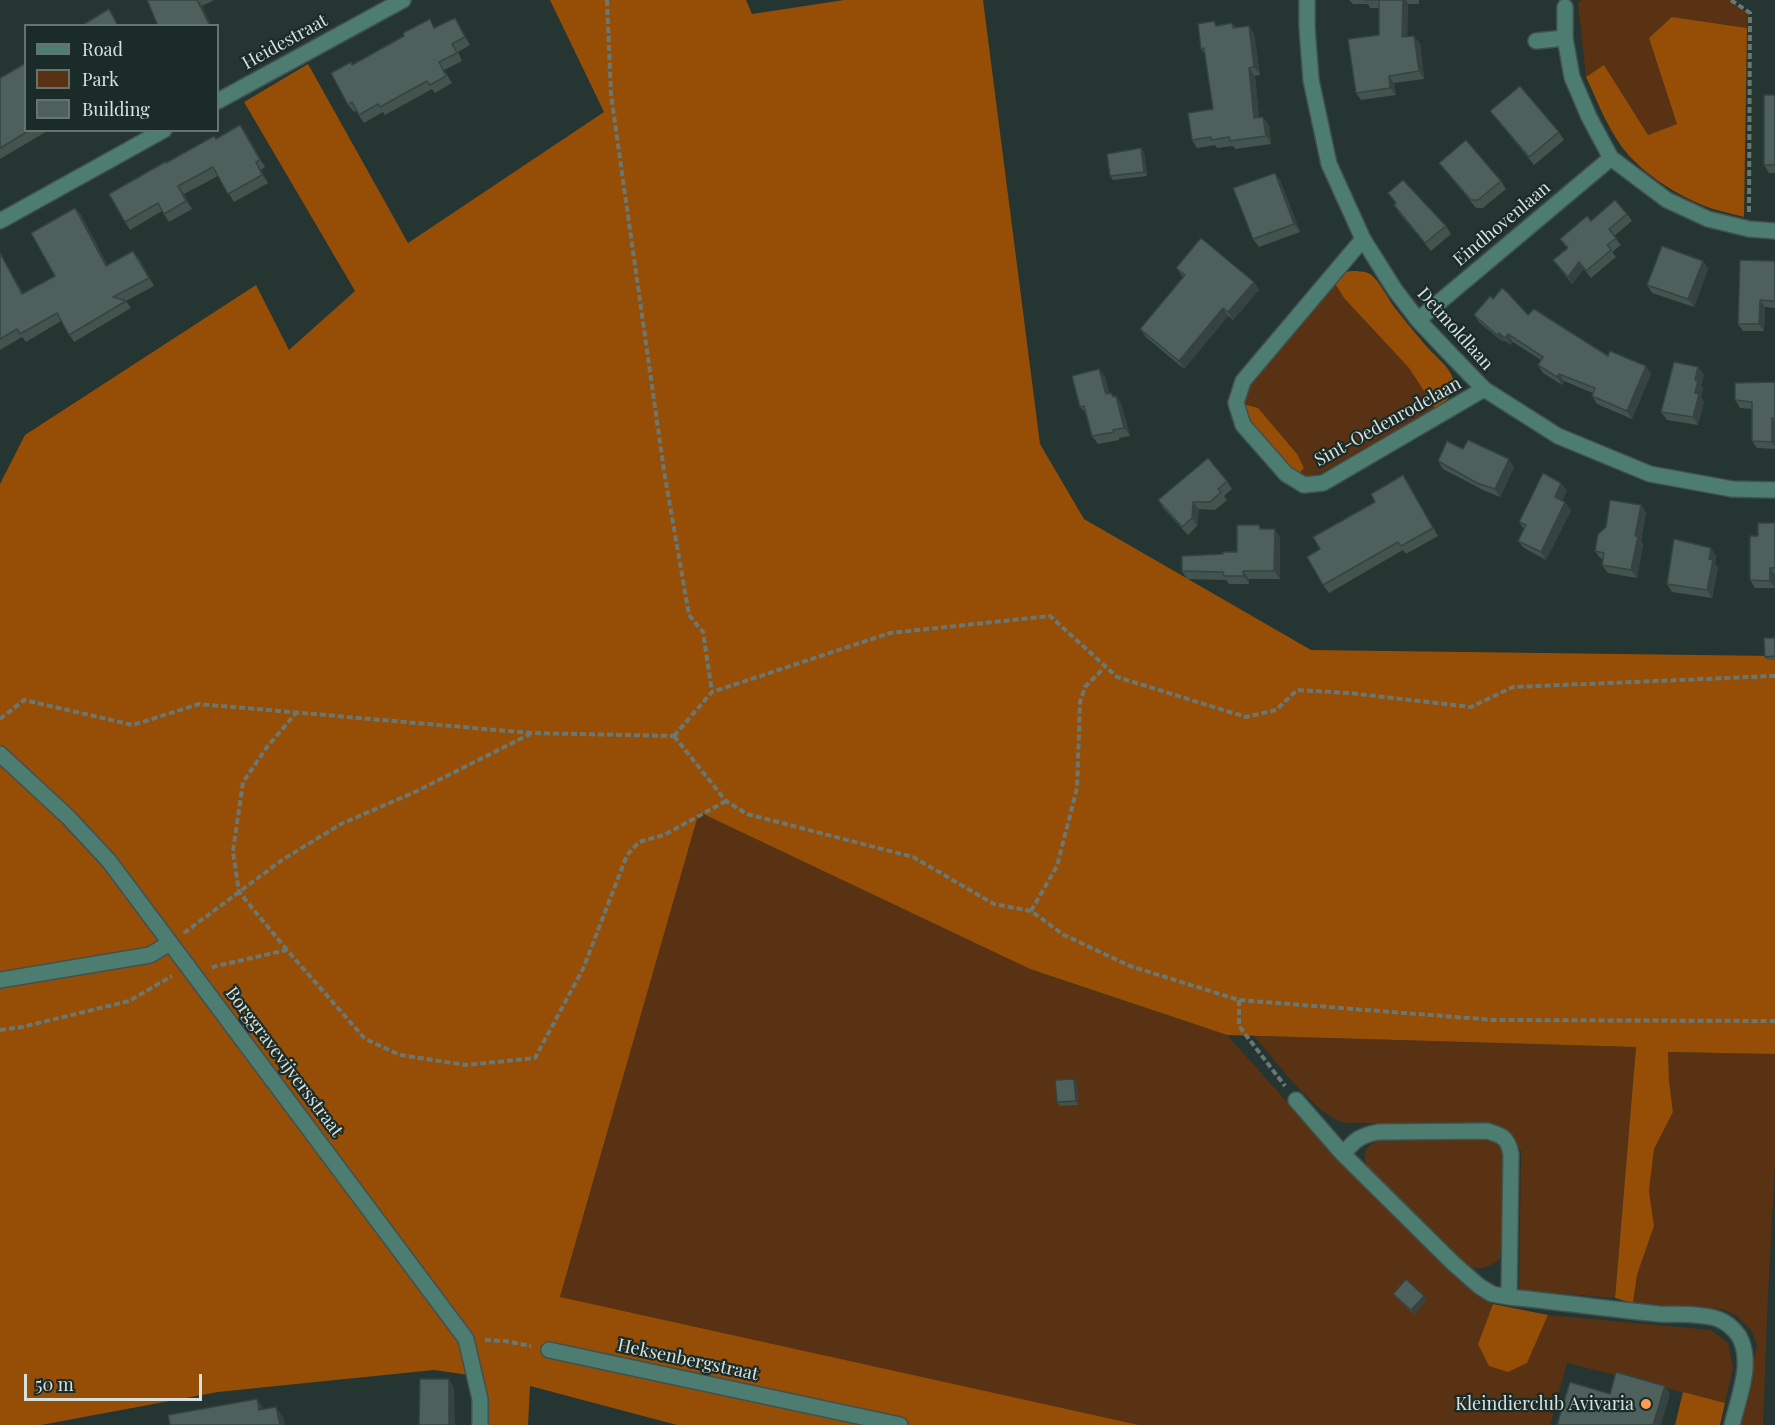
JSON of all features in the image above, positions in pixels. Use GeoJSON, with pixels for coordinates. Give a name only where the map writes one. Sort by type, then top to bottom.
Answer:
{"type":"FeatureCollection","features":[{"type":"Feature","properties":{"kind":"street","name":"Heidestraat"},"geometry":{"type":"LineString","coordinates":[[219,100],[403,0]]}},
{"type":"Feature","properties":{"kind":"street","name":"Detmoldlaan"},"geometry":{"type":"LineString","coordinates":[[1307,0],[1311,80],[1329,164],[1363,239],[1395,290],[1418,320],[1484,390],[1558,436],[1650,474],[1732,489],[1775,490]]}},
{"type":"Feature","properties":{"kind":"street"},"geometry":{"type":"LineString","coordinates":[[1565,7],[1565,38],[1572,77],[1589,117],[1611,158],[1667,200],[1708,219],[1749,229],[1775,231]]}},
{"type":"Feature","properties":{"kind":"street"},"geometry":{"type":"LineString","coordinates":[[1536,41],[1565,38]]}},
{"type":"Feature","properties":{"kind":"street"},"geometry":{"type":"LineString","coordinates":[[0,221],[160,132]]}},
{"type":"Feature","properties":{"kind":"street","name":"Eindhovenlaan"},"geometry":{"type":"LineString","coordinates":[[1418,320],[1611,158]]}},
{"type":"Feature","properties":{"kind":"street","name":"Sint-Oedenrodelaan"},"geometry":{"type":"LineString","coordinates":[[1363,239],[1243,381],[1236,403],[1244,425],[1286,474],[1304,485],[1323,483],[1484,390]]}},
{"type":"Feature","properties":{"kind":"street","name":"Borggravevijversstraat"},"geometry":{"type":"LineString","coordinates":[[0,754],[68,817],[109,861],[466,1339],[480,1399],[480,1425]]}},
{"type":"Feature","properties":{"kind":"street"},"geometry":{"type":"LineString","coordinates":[[0,980],[150,954],[170,943]]}},
{"type":"Feature","properties":{"kind":"street"},"geometry":{"type":"LineString","coordinates":[[1296,1100],[1343,1154],[1453,1263],[1479,1286],[1492,1294],[1720,1320],[1737,1333],[1745,1357],[1745,1370],[1732,1425]]}},
{"type":"Feature","properties":{"kind":"street"},"geometry":{"type":"LineString","coordinates":[[1343,1154],[1355,1140],[1378,1132],[1487,1131],[1504,1138],[1509,1144],[1511,1154],[1509,1297]]}},
{"type":"Feature","properties":{"kind":"street","name":"Heksenbergstraat"},"geometry":{"type":"LineString","coordinates":[[549,1350],[900,1425]]}},
{"type":"Feature","properties":{"kind":"path"},"geometry":{"type":"LineString","coordinates":[[607,0],[611,94],[663,471],[689,615],[703,632],[712,692]]}},
{"type":"Feature","properties":{"kind":"path"},"geometry":{"type":"LineString","coordinates":[[1731,0],[1750,13],[1749,229]]}},
{"type":"Feature","properties":{"kind":"path"},"geometry":{"type":"LineString","coordinates":[[674,736],[712,692],[890,633],[1050,616],[1117,677],[1246,717],[1276,710],[1297,690],[1349,693],[1471,707],[1513,687],[1775,676]]}},
{"type":"Feature","properties":{"kind":"path"},"geometry":{"type":"LineString","coordinates":[[1031,911],[1057,866],[1077,788],[1080,702],[1085,687],[1106,666]]}},
{"type":"Feature","properties":{"kind":"path"},"geometry":{"type":"LineString","coordinates":[[0,719],[24,700],[132,725],[199,704],[531,733],[674,736]]}},
{"type":"Feature","properties":{"kind":"path"},"geometry":{"type":"LineString","coordinates":[[296,712],[267,747],[243,782],[233,851],[239,892],[365,1040],[400,1055],[466,1065],[535,1058],[583,969],[627,855],[639,842],[664,836],[726,801]]}},
{"type":"Feature","properties":{"kind":"path"},"geometry":{"type":"LineString","coordinates":[[170,943],[282,860],[341,824],[415,792],[531,733]]}},
{"type":"Feature","properties":{"kind":"path"},"geometry":{"type":"LineString","coordinates":[[674,736],[726,801],[747,814],[913,857],[994,904],[1031,911],[1064,935],[1130,966],[1239,1000],[1494,1020],[1775,1022]]}},
{"type":"Feature","properties":{"kind":"path"},"geometry":{"type":"LineString","coordinates":[[197,980],[216,966],[287,950]]}},
{"type":"Feature","properties":{"kind":"path"},"geometry":{"type":"LineString","coordinates":[[0,1030],[22,1027],[129,1001],[188,966]]}},
{"type":"Feature","properties":{"kind":"path"},"geometry":{"type":"LineString","coordinates":[[1239,1000],[1239,1026],[1296,1100]]}},
{"type":"Feature","properties":{"kind":"path"},"geometry":{"type":"LineString","coordinates":[[466,1339],[505,1341],[549,1350]]}},
{"type":"Feature","properties":{"kind":"green space"},"geometry":{"type":"Polygon","coordinates":[[[1581,0],[1730,0],[1748,13],[1747,28],[1672,17],[1677,124],[1648,135],[1604,65],[1586,77],[1578,3],[1581,0]]]}},
{"type":"Feature","properties":{"kind":"green space"},"geometry":{"type":"Polygon","coordinates":[[[1334,282],[1344,298],[1409,368],[1435,408],[1321,473],[1306,476],[1298,474],[1243,404],[1246,387],[1334,282]]]}},
{"type":"Feature","properties":{"kind":"green space"},"geometry":{"type":"Polygon","coordinates":[[[699,812],[1030,969],[1227,1035],[1317,1135],[1408,1230],[1457,1277],[1493,1304],[1478,1344],[1527,1363],[1548,1315],[1711,1330],[1728,1343],[1733,1367],[1725,1403],[1567,1363],[1550,1425],[1139,1425],[560,1298],[699,812]]]}},
{"type":"Feature","properties":{"kind":"green space"},"geometry":{"type":"Polygon","coordinates":[[[1254,1036],[1636,1047],[1615,1298],[1519,1290],[1521,1151],[1507,1130],[1492,1123],[1345,1123],[1333,1118],[1308,1098],[1254,1036]]]}},
{"type":"Feature","properties":{"kind":"green space"},"geometry":{"type":"Polygon","coordinates":[[[1668,1052],[1775,1054],[1775,1164],[1763,1425],[1739,1425],[1757,1346],[1752,1331],[1737,1316],[1722,1309],[1633,1303],[1637,1275],[1654,1226],[1649,1191],[1654,1149],[1673,1112],[1668,1052]]]}},
{"type":"Feature","properties":{"kind":"green space"},"geometry":{"type":"Polygon","coordinates":[[[1479,1135],[1499,1141],[1507,1154],[1500,1259],[1479,1268],[1466,1265],[1368,1171],[1365,1154],[1368,1147],[1383,1137],[1479,1135]]]}},
{"type":"Feature","properties":{"kind":"shaded area"},"geometry":{"type":"Polygon","coordinates":[[[550,0],[746,0],[752,14],[844,0],[983,0],[1040,444],[1084,519],[1311,650],[1775,656],[1775,1054],[1668,1052],[1673,1112],[1654,1149],[1649,1191],[1654,1226],[1637,1275],[1633,1303],[1615,1298],[1636,1047],[1227,1035],[1030,969],[699,812],[560,1297],[1139,1425],[677,1425],[530,1386],[528,1425],[483,1425],[483,1377],[434,1370],[218,1392],[41,1425],[0,1425],[0,484],[25,435],[256,285],[289,350],[355,291],[244,102],[308,64],[408,243],[604,112],[550,0]]]}},
{"type":"Feature","properties":{"kind":"shaded area"},"geometry":{"type":"Polygon","coordinates":[[[1672,17],[1747,28],[1744,217],[1713,209],[1688,198],[1663,184],[1640,167],[1616,139],[1586,77],[1604,65],[1648,135],[1677,124],[1649,38],[1672,17]]]}},
{"type":"Feature","properties":{"kind":"shaded area"},"geometry":{"type":"Polygon","coordinates":[[[1344,272],[1366,272],[1373,277],[1403,318],[1449,370],[1454,384],[1449,397],[1443,404],[1435,408],[1409,368],[1344,298],[1334,282],[1344,272]]]}},
{"type":"Feature","properties":{"kind":"shaded area"},"geometry":{"type":"Polygon","coordinates":[[[1243,404],[1258,408],[1297,454],[1304,468],[1298,474],[1248,419],[1243,404]]]}},
{"type":"Feature","properties":{"kind":"shaded area"},"geometry":{"type":"Polygon","coordinates":[[[1493,1304],[1548,1315],[1527,1363],[1508,1372],[1489,1366],[1478,1344],[1493,1304]]]}},
{"type":"Feature","properties":{"kind":"shaded area"},"geometry":{"type":"Polygon","coordinates":[[[1683,1392],[1725,1403],[1720,1425],[1675,1425],[1683,1392]]]}},
{"type":"Feature","properties":{"kind":"building"},"geometry":{"type":"Polygon","coordinates":[[[147,0],[197,0],[209,24],[157,24],[147,0]]]}},
{"type":"Feature","properties":{"kind":"building"},"geometry":{"type":"Polygon","coordinates":[[[1379,0],[1403,0],[1402,37],[1414,36],[1419,71],[1389,76],[1390,88],[1356,93],[1348,39],[1379,35],[1379,0]]]}},
{"type":"Feature","properties":{"kind":"building"},"geometry":{"type":"Polygon","coordinates":[[[109,9],[117,24],[84,24],[109,9]]]}},
{"type":"Feature","properties":{"kind":"building"},"geometry":{"type":"Polygon","coordinates":[[[455,18],[465,37],[452,44],[457,53],[439,62],[446,76],[430,85],[427,81],[380,107],[378,104],[359,115],[352,102],[348,105],[331,73],[351,62],[352,65],[430,19],[434,28],[455,18]]]}},
{"type":"Feature","properties":{"kind":"building"},"geometry":{"type":"Polygon","coordinates":[[[1214,21],[1216,26],[1232,23],[1233,28],[1249,26],[1254,67],[1249,68],[1254,118],[1263,117],[1266,136],[1230,141],[1229,137],[1192,140],[1188,113],[1213,109],[1198,24],[1214,21]]]}},
{"type":"Feature","properties":{"kind":"building"},"geometry":{"type":"Polygon","coordinates":[[[24,64],[24,132],[27,132],[0,148],[0,78],[24,64]]]}},
{"type":"Feature","properties":{"kind":"building"},"geometry":{"type":"Polygon","coordinates":[[[1520,86],[1559,132],[1529,157],[1490,111],[1520,86]]]}},
{"type":"Feature","properties":{"kind":"building"},"geometry":{"type":"Polygon","coordinates":[[[1764,95],[1775,95],[1775,165],[1764,165],[1764,95]]]}},
{"type":"Feature","properties":{"kind":"building"},"geometry":{"type":"Polygon","coordinates":[[[240,125],[260,160],[256,162],[262,175],[228,194],[213,167],[178,186],[186,201],[164,214],[158,203],[125,222],[109,194],[214,136],[216,139],[240,125]]]}},
{"type":"Feature","properties":{"kind":"building"},"geometry":{"type":"Polygon","coordinates":[[[1466,140],[1501,181],[1478,200],[1471,200],[1439,163],[1466,140]]]}},
{"type":"Feature","properties":{"kind":"building"},"geometry":{"type":"Polygon","coordinates":[[[1141,148],[1144,172],[1110,176],[1107,154],[1141,148]]]}},
{"type":"Feature","properties":{"kind":"building"},"geometry":{"type":"Polygon","coordinates":[[[1275,173],[1294,224],[1253,239],[1233,188],[1275,173]]]}},
{"type":"Feature","properties":{"kind":"building"},"geometry":{"type":"Polygon","coordinates":[[[1403,180],[1446,226],[1425,243],[1394,205],[1396,203],[1388,193],[1403,180]]]}},
{"type":"Feature","properties":{"kind":"building"},"geometry":{"type":"Polygon","coordinates":[[[1615,200],[1627,214],[1609,229],[1616,238],[1607,245],[1611,250],[1586,271],[1579,262],[1568,277],[1553,260],[1568,248],[1560,239],[1587,216],[1591,221],[1615,200]]]}},
{"type":"Feature","properties":{"kind":"building"},"geometry":{"type":"Polygon","coordinates":[[[75,208],[106,266],[133,251],[149,278],[113,297],[126,301],[69,335],[57,313],[20,334],[17,329],[0,339],[0,253],[22,294],[55,276],[31,233],[75,208]]]}},
{"type":"Feature","properties":{"kind":"building"},"geometry":{"type":"Polygon","coordinates":[[[1201,238],[1254,282],[1228,312],[1223,308],[1179,361],[1140,329],[1185,275],[1176,268],[1201,238]]]}},
{"type":"Feature","properties":{"kind":"building"},"geometry":{"type":"Polygon","coordinates":[[[1662,246],[1703,261],[1688,299],[1647,285],[1662,246]]]}},
{"type":"Feature","properties":{"kind":"building"},"geometry":{"type":"Polygon","coordinates":[[[1740,260],[1775,262],[1775,301],[1760,300],[1759,324],[1738,324],[1740,260]]]}},
{"type":"Feature","properties":{"kind":"building"},"geometry":{"type":"Polygon","coordinates":[[[1502,288],[1528,315],[1534,309],[1608,356],[1610,351],[1646,366],[1627,411],[1592,396],[1595,388],[1559,374],[1557,377],[1538,365],[1543,357],[1508,334],[1505,338],[1499,333],[1497,335],[1474,315],[1490,296],[1493,299],[1502,288]]]}},
{"type":"Feature","properties":{"kind":"building"},"geometry":{"type":"Polygon","coordinates":[[[1674,362],[1698,367],[1695,393],[1699,394],[1693,417],[1661,412],[1674,362]]]}},
{"type":"Feature","properties":{"kind":"building"},"geometry":{"type":"Polygon","coordinates":[[[1099,369],[1106,394],[1111,393],[1113,397],[1116,396],[1124,428],[1092,436],[1084,406],[1080,407],[1072,376],[1099,369]]]}},
{"type":"Feature","properties":{"kind":"building"},"geometry":{"type":"Polygon","coordinates":[[[1775,382],[1775,419],[1772,418],[1772,442],[1752,441],[1752,402],[1735,400],[1735,383],[1775,382]]]}},
{"type":"Feature","properties":{"kind":"building"},"geometry":{"type":"Polygon","coordinates":[[[1468,440],[1509,459],[1495,489],[1477,483],[1438,461],[1447,441],[1463,449],[1468,440]]]}},
{"type":"Feature","properties":{"kind":"building"},"geometry":{"type":"Polygon","coordinates":[[[1208,458],[1227,481],[1218,489],[1221,492],[1210,502],[1193,502],[1192,518],[1182,527],[1158,500],[1208,458]]]}},
{"type":"Feature","properties":{"kind":"building"},"geometry":{"type":"Polygon","coordinates":[[[1543,473],[1561,483],[1555,497],[1565,502],[1541,552],[1518,541],[1526,525],[1519,522],[1543,473]]]}},
{"type":"Feature","properties":{"kind":"building"},"geometry":{"type":"Polygon","coordinates":[[[1403,475],[1433,528],[1401,546],[1398,542],[1323,585],[1307,557],[1320,549],[1313,537],[1375,502],[1371,494],[1403,475]]]}},
{"type":"Feature","properties":{"kind":"building"},"geometry":{"type":"Polygon","coordinates":[[[1610,500],[1641,505],[1631,570],[1602,565],[1604,553],[1595,551],[1598,534],[1606,527],[1610,500]]]}},
{"type":"Feature","properties":{"kind":"building"},"geometry":{"type":"Polygon","coordinates":[[[1758,523],[1775,523],[1775,568],[1770,568],[1770,581],[1750,580],[1750,536],[1758,536],[1758,523]]]}},
{"type":"Feature","properties":{"kind":"building"},"geometry":{"type":"Polygon","coordinates":[[[1237,525],[1259,525],[1260,529],[1275,529],[1274,571],[1243,571],[1244,576],[1224,576],[1223,572],[1182,571],[1182,556],[1237,552],[1237,525]]]}},
{"type":"Feature","properties":{"kind":"building"},"geometry":{"type":"Polygon","coordinates":[[[1674,539],[1711,548],[1709,559],[1713,560],[1707,590],[1667,584],[1674,539]]]}},
{"type":"Feature","properties":{"kind":"building"},"geometry":{"type":"Polygon","coordinates":[[[1764,638],[1775,638],[1775,656],[1765,657],[1764,638]]]}},
{"type":"Feature","properties":{"kind":"building"},"geometry":{"type":"Polygon","coordinates":[[[1074,1079],[1076,1101],[1057,1102],[1055,1080],[1074,1079]]]}},
{"type":"Feature","properties":{"kind":"building"},"geometry":{"type":"Polygon","coordinates":[[[1406,1279],[1424,1296],[1411,1310],[1393,1294],[1406,1279]]]}},
{"type":"Feature","properties":{"kind":"building"},"geometry":{"type":"Polygon","coordinates":[[[1616,1372],[1665,1386],[1653,1425],[1557,1425],[1570,1382],[1610,1394],[1616,1372]]]}},
{"type":"Feature","properties":{"kind":"building"},"geometry":{"type":"Polygon","coordinates":[[[420,1379],[449,1379],[449,1425],[419,1425],[420,1379]]]}},
{"type":"Feature","properties":{"kind":"building"},"geometry":{"type":"Polygon","coordinates":[[[257,1399],[259,1410],[276,1407],[280,1425],[170,1425],[168,1415],[257,1399]]]}},
{"type":"Feature","properties":{"kind":"place","name":"Kleindierclub Avivaria"},"geometry":{"type":"Point","coordinates":[1646,1404]}}]}
